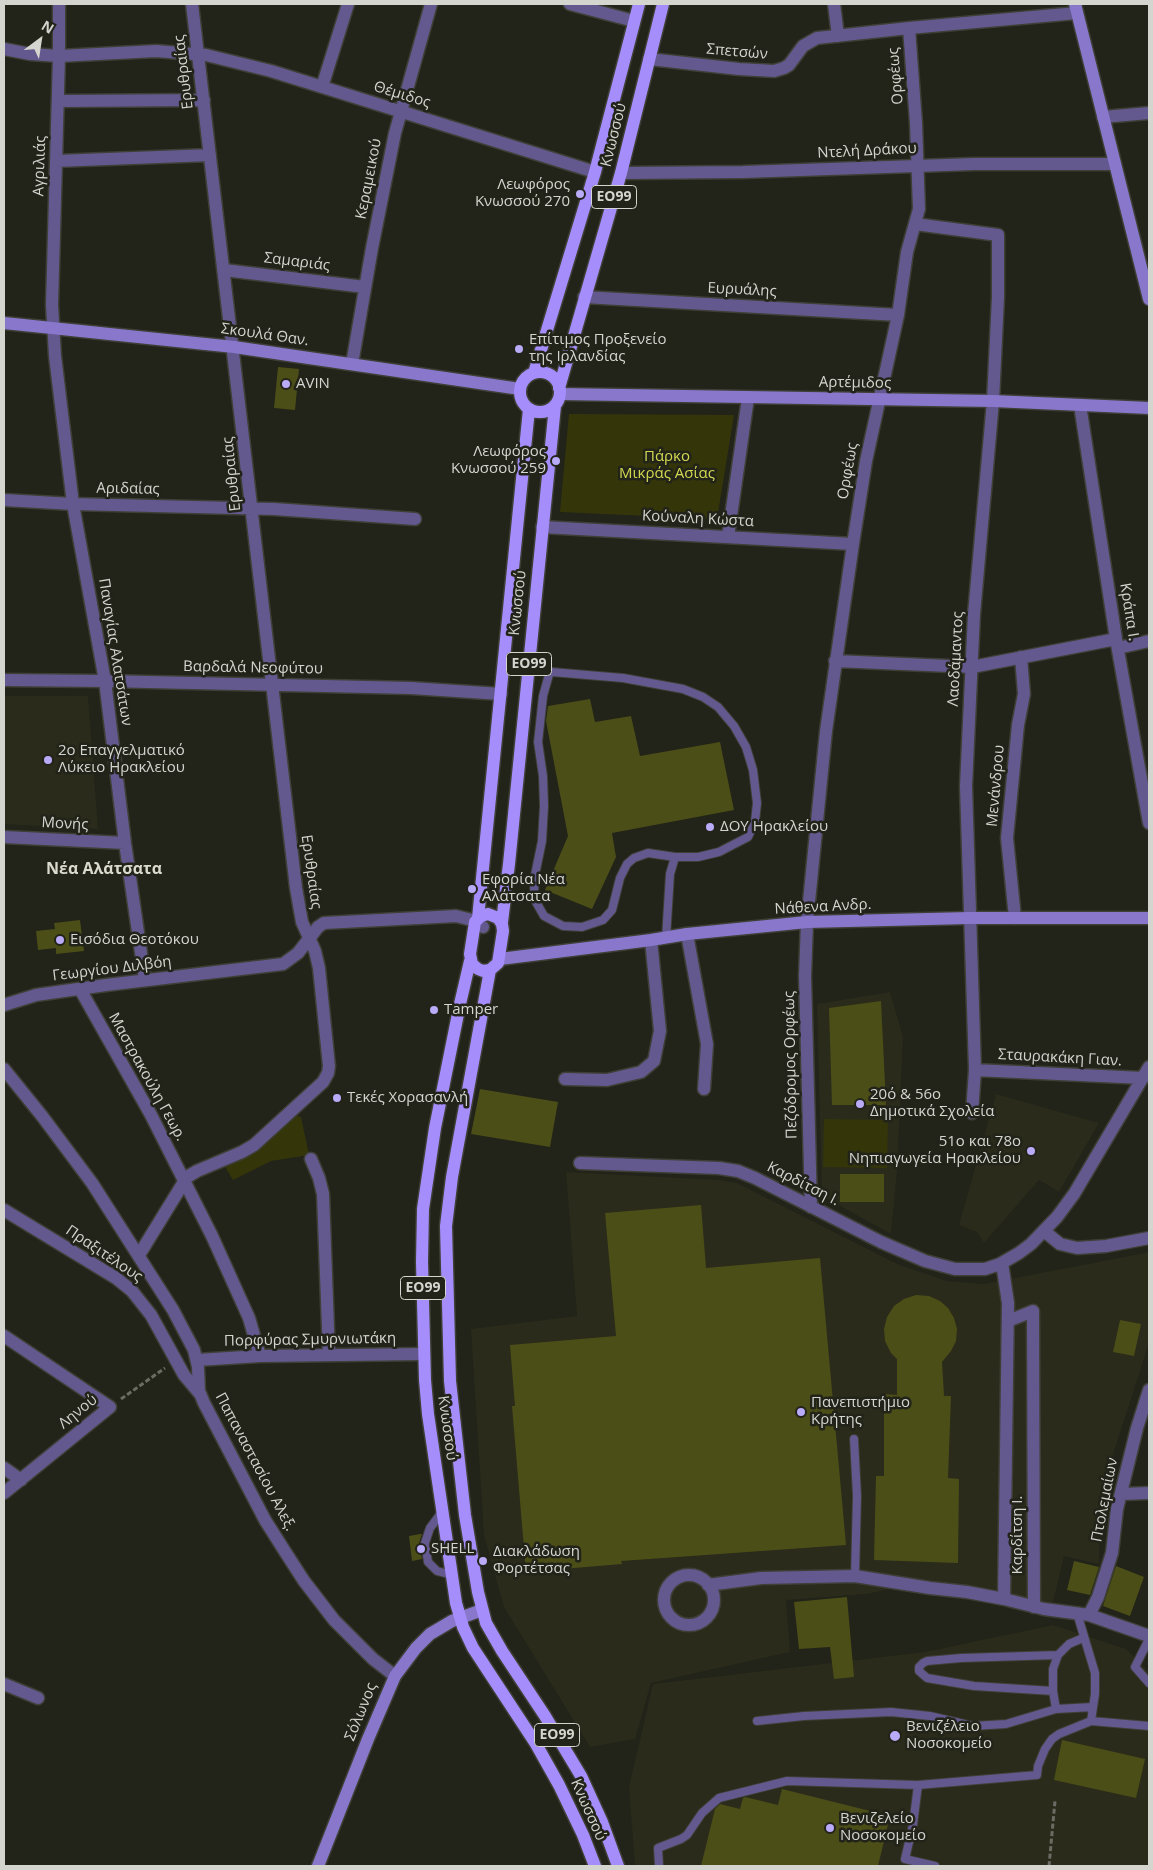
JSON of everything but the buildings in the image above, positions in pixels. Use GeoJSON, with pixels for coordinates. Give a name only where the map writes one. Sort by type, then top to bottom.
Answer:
{"type":"FeatureCollection","features":[{"type":"Feature","properties":{"kind":"main road","name":"Κνωσσού"},"geometry":{"type":"LineString","coordinates":[[534,374],[595,172],[638,4]]}},
{"type":"Feature","properties":{"kind":"main road","name":"Κνωσσού"},"geometry":{"type":"LineString","coordinates":[[502,922],[542,527],[558,396],[584,297],[621,173],[663,4]]}},
{"type":"Feature","properties":{"kind":"main road"},"geometry":{"type":"LineString","coordinates":[[529,409],[545,412],[558,396],[556,381],[548,374],[541,372],[534,374]]}},
{"type":"Feature","properties":{"kind":"main road","name":"ΕΟ99"},"geometry":{"type":"LineString","coordinates":[[529,409],[523,402],[520,389],[525,379],[534,374]]}},
{"type":"Feature","properties":{"kind":"main road","name":"Κνωσσού"},"geometry":{"type":"LineString","coordinates":[[479,922],[529,409]]}},
{"type":"Feature","properties":{"kind":"main road"},"geometry":{"type":"LineString","coordinates":[[479,922],[484,914],[490,914],[497,916],[502,922]]}},
{"type":"Feature","properties":{"kind":"main road","name":"ΕΟ99"},"geometry":{"type":"LineString","coordinates":[[470,961],[473,926],[479,922]]}},
{"type":"Feature","properties":{"kind":"main road","name":"ΕΟ99"},"geometry":{"type":"LineString","coordinates":[[500,959],[504,929],[502,922]]}},
{"type":"Feature","properties":{"kind":"main road"},"geometry":{"type":"LineString","coordinates":[[470,961],[478,969],[485,971],[496,966],[500,959]]}},
{"type":"Feature","properties":{"kind":"main road","name":"Κνωσσού"},"geometry":{"type":"LineString","coordinates":[[470,961],[443,1087],[430,1156],[423,1209],[424,1354],[428,1414],[459,1618],[473,1648],[536,1744],[559,1784],[583,1835],[594,1866]]}},
{"type":"Feature","properties":{"kind":"main road","name":"Κνωσσού"},"geometry":{"type":"LineString","coordinates":[[490,970],[450,1192],[446,1246],[453,1418],[473,1566],[486,1623],[495,1640],[545,1716],[590,1792],[618,1866]]}},
{"type":"Feature","properties":{"kind":"street","name":"Αγριλιάς"},"geometry":{"type":"LineString","coordinates":[[53,328],[59,4]]}},
{"type":"Feature","properties":{"kind":"street","name":"Ερυθραίας"},"geometry":{"type":"LineString","coordinates":[[192,4],[234,347],[297,894],[302,922],[309,939]]}},
{"type":"Feature","properties":{"kind":"street"},"geometry":{"type":"LineString","coordinates":[[322,87],[348,4]]}},
{"type":"Feature","properties":{"kind":"street","name":"Κεραμεικού"},"geometry":{"type":"LineString","coordinates":[[352,364],[365,287],[400,111],[431,4]]}},
{"type":"Feature","properties":{"kind":"street"},"geometry":{"type":"LineString","coordinates":[[570,4],[634,21]]}},
{"type":"Feature","properties":{"kind":"street"},"geometry":{"type":"LineString","coordinates":[[834,4],[838,36]]}},
{"type":"Feature","properties":{"kind":"street"},"geometry":{"type":"LineString","coordinates":[[1076,8],[1148,292]]}},
{"type":"Feature","properties":{"kind":"street","name":"Σπετσών"},"geometry":{"type":"LineString","coordinates":[[649,59],[774,71],[784,68],[807,42],[817,38],[1076,8]]}},
{"type":"Feature","properties":{"kind":"street","name":"Ορφέως"},"geometry":{"type":"LineString","coordinates":[[807,922],[826,732],[866,461],[898,315],[907,252],[919,209],[918,165],[908,28]]}},
{"type":"Feature","properties":{"kind":"street","name":"Θέμιδος"},"geometry":{"type":"LineString","coordinates":[[4,49],[30,54],[59,56],[147,51],[198,54],[270,71],[595,172]]}},
{"type":"Feature","properties":{"kind":"street"},"geometry":{"type":"LineString","coordinates":[[58,101],[204,100]]}},
{"type":"Feature","properties":{"kind":"street"},"geometry":{"type":"LineString","coordinates":[[1103,117],[1149,113]]}},
{"type":"Feature","properties":{"kind":"street"},"geometry":{"type":"LineString","coordinates":[[56,161],[210,155]]}},
{"type":"Feature","properties":{"kind":"street","name":"Ντελή Δράκου"},"geometry":{"type":"LineString","coordinates":[[621,173],[742,172],[918,165],[1115,164]]}},
{"type":"Feature","properties":{"kind":"street"},"geometry":{"type":"LineString","coordinates":[[915,224],[998,235],[994,401]]}},
{"type":"Feature","properties":{"kind":"street","name":"Σαμαριάς"},"geometry":{"type":"LineString","coordinates":[[224,270],[365,287]]}},
{"type":"Feature","properties":{"kind":"street","name":"Ευρυάλης"},"geometry":{"type":"LineString","coordinates":[[584,297],[898,315]]}},
{"type":"Feature","properties":{"kind":"street","name":"Σκουλά Θαν."},"geometry":{"type":"LineString","coordinates":[[4,323],[234,347],[520,389]]}},
{"type":"Feature","properties":{"kind":"street","name":"Παναγίας Αλατσάτων"},"geometry":{"type":"LineString","coordinates":[[53,328],[73,504],[105,681],[125,843],[145,980]]}},
{"type":"Feature","properties":{"kind":"street","name":"Αρτέμιδος"},"geometry":{"type":"LineString","coordinates":[[558,396],[994,401],[1149,408]]}},
{"type":"Feature","properties":{"kind":"street"},"geometry":{"type":"LineString","coordinates":[[728,537],[748,398]]}},
{"type":"Feature","properties":{"kind":"street","name":"Λαοδάμαντος"},"geometry":{"type":"LineString","coordinates":[[969,918],[966,786],[974,614],[994,401]]}},
{"type":"Feature","properties":{"kind":"street","name":"Κράπα Ι."},"geometry":{"type":"LineString","coordinates":[[1080,405],[1117,643],[1149,823]]}},
{"type":"Feature","properties":{"kind":"street","name":"Αριδαίας"},"geometry":{"type":"LineString","coordinates":[[4,500],[73,504],[252,508],[414,520]]}},
{"type":"Feature","properties":{"kind":"street","name":"Κούναλη Κώστα"},"geometry":{"type":"LineString","coordinates":[[542,527],[853,544]]}},
{"type":"Feature","properties":{"kind":"street"},"geometry":{"type":"LineString","coordinates":[[836,661],[972,667],[1021,657],[1117,643],[1149,642]]}},
{"type":"Feature","properties":{"kind":"street","name":"Μενάνδρου"},"geometry":{"type":"LineString","coordinates":[[1014,918],[1008,838],[1018,725],[1024,694],[1021,657]]}},
{"type":"Feature","properties":{"kind":"street","name":"Βαρδαλά Νεοφύτου"},"geometry":{"type":"LineString","coordinates":[[4,680],[412,688],[501,694]]}},
{"type":"Feature","properties":{"kind":"street","name":"Μονής"},"geometry":{"type":"LineString","coordinates":[[4,837],[125,843]]}},
{"type":"Feature","properties":{"kind":"street","name":"Γεωργίου Διλβόη"},"geometry":{"type":"LineString","coordinates":[[4,1005],[36,995],[283,964],[298,953],[318,926],[329,922],[456,916],[479,922]]}},
{"type":"Feature","properties":{"kind":"street"},"geometry":{"type":"LineString","coordinates":[[969,918],[974,1070],[972,1113]]}},
{"type":"Feature","properties":{"kind":"street","name":"Νάθενα Ανδρ."},"geometry":{"type":"LineString","coordinates":[[500,959],[687,934],[807,922],[969,918],[1149,918]]}},
{"type":"Feature","properties":{"kind":"street","name":"Πεζόδρομος Ορφέως"},"geometry":{"type":"LineString","coordinates":[[807,922],[805,976],[811,1207]]}},
{"type":"Feature","properties":{"kind":"street"},"geometry":{"type":"LineString","coordinates":[[687,934],[707,1044],[704,1089]]}},
{"type":"Feature","properties":{"kind":"street"},"geometry":{"type":"LineString","coordinates":[[139,1255],[191,1174],[234,1156],[254,1145],[298,1106],[326,1077],[329,1066],[321,980],[315,951],[309,939]]}},
{"type":"Feature","properties":{"kind":"street"},"geometry":{"type":"LineString","coordinates":[[564,1079],[607,1080],[641,1072],[654,1061],[660,1031],[650,940]]}},
{"type":"Feature","properties":{"kind":"street","name":"Μαστρακούλη Γεωρ."},"geometry":{"type":"LineString","coordinates":[[80,989],[137,1089],[212,1236],[249,1318],[260,1356]]}},
{"type":"Feature","properties":{"kind":"street","name":"Παπαναστασίου Αλεξ."},"geometry":{"type":"LineString","coordinates":[[4,1069],[92,1182],[173,1310],[191,1344],[197,1360],[200,1394],[265,1520],[304,1580],[334,1620],[353,1641],[395,1676]]}},
{"type":"Feature","properties":{"kind":"street","name":"Σταυρακάκη Γιαν."},"geometry":{"type":"LineString","coordinates":[[974,1070],[1146,1073]]}},
{"type":"Feature","properties":{"kind":"street","name":"Καρδίτση Ι."},"geometry":{"type":"LineString","coordinates":[[580,1163],[729,1169],[756,1178],[881,1242],[936,1265],[955,1269],[977,1270],[1002,1263],[1019,1253],[1044,1231],[1068,1203],[1146,1073]]}},
{"type":"Feature","properties":{"kind":"street"},"geometry":{"type":"LineString","coordinates":[[311,1159],[323,1194],[329,1356]]}},
{"type":"Feature","properties":{"kind":"street","name":"Πραξιτέλους"},"geometry":{"type":"LineString","coordinates":[[4,1210],[116,1278],[132,1291],[151,1315],[175,1361],[189,1382],[200,1394]]}},
{"type":"Feature","properties":{"kind":"street"},"geometry":{"type":"LineString","coordinates":[[1044,1231],[1060,1244],[1077,1248],[1106,1246],[1149,1238]]}},
{"type":"Feature","properties":{"kind":"street","name":"Καρδίτση Ι."},"geometry":{"type":"LineString","coordinates":[[1002,1263],[1008,1303],[1004,1599]]}},
{"type":"Feature","properties":{"kind":"street","name":"Καρδίτση Ι."},"geometry":{"type":"LineString","coordinates":[[1008,1321],[1033,1311],[1034,1607]]}},
{"type":"Feature","properties":{"kind":"street"},"geometry":{"type":"LineString","coordinates":[[4,1336],[110,1407]]}},
{"type":"Feature","properties":{"kind":"street","name":"Πορφύρας Σμυρνιωτάκη"},"geometry":{"type":"LineString","coordinates":[[197,1360],[260,1356],[424,1354]]}},
{"type":"Feature","properties":{"kind":"street","name":"Πτολεμαίων"},"geometry":{"type":"LineString","coordinates":[[1083,1614],[1098,1597],[1112,1553],[1121,1494],[1137,1428],[1149,1390]]}},
{"type":"Feature","properties":{"kind":"street","name":"Ληνού"},"geometry":{"type":"LineString","coordinates":[[4,1493],[110,1407]]}},
{"type":"Feature","properties":{"kind":"street"},"geometry":{"type":"LineString","coordinates":[[4,1468],[22,1480]]}},
{"type":"Feature","properties":{"kind":"street"},"geometry":{"type":"LineString","coordinates":[[1121,1494],[1149,1493]]}},
{"type":"Feature","properties":{"kind":"street"},"geometry":{"type":"LineString","coordinates":[[708,1584],[714,1596],[714,1604],[706,1618],[699,1623],[683,1625],[672,1618],[664,1609],[665,1592],[669,1585],[675,1579],[683,1576],[699,1577],[708,1584],[762,1578],[855,1576],[1004,1599],[1034,1607],[1083,1614],[1149,1638]]}},
{"type":"Feature","properties":{"kind":"street","name":"Σόλωνος"},"geometry":{"type":"LineString","coordinates":[[318,1866],[368,1738],[395,1676],[410,1654],[422,1641],[444,1624],[482,1610]]}},
{"type":"Feature","properties":{"kind":"street"},"geometry":{"type":"LineString","coordinates":[[4,1684],[38,1698]]}},
{"type":"Feature","properties":{"kind":"lane"},"geometry":{"type":"LineString","coordinates":[[528,670],[550,671],[624,678],[683,689],[703,697],[718,707],[734,726],[746,746],[753,770],[757,803],[755,822],[748,836],[719,852],[698,857],[675,857],[648,853],[634,858],[626,864],[620,878],[612,910],[603,920],[582,927],[563,926],[544,916],[536,902],[534,892],[535,875],[542,841],[544,806],[543,776],[538,742],[543,696],[550,671]]}},
{"type":"Feature","properties":{"kind":"lane"},"geometry":{"type":"LineString","coordinates":[[666,938],[670,874],[675,857]]}},
{"type":"Feature","properties":{"kind":"lane"},"geometry":{"type":"LineString","coordinates":[[854,1439],[857,1496],[855,1576]]}},
{"type":"Feature","properties":{"kind":"lane"},"geometry":{"type":"LineString","coordinates":[[442,1512],[430,1528],[424,1543],[428,1562],[437,1571],[452,1575]]}},
{"type":"Feature","properties":{"kind":"lane"},"geometry":{"type":"LineString","coordinates":[[1083,1614],[1083,1638],[1093,1661],[1095,1673],[1091,1721]]}},
{"type":"Feature","properties":{"kind":"lane"},"geometry":{"type":"LineString","coordinates":[[1056,1709],[1053,1691],[1053,1669],[1058,1655],[1069,1644],[1083,1638]]}},
{"type":"Feature","properties":{"kind":"lane"},"geometry":{"type":"LineString","coordinates":[[1149,1638],[1135,1667],[1149,1683]]}},
{"type":"Feature","properties":{"kind":"lane"},"geometry":{"type":"LineString","coordinates":[[1053,1691],[974,1686],[927,1678],[919,1671],[919,1667],[927,1661],[960,1658],[1058,1655]]}},
{"type":"Feature","properties":{"kind":"lane"},"geometry":{"type":"LineString","coordinates":[[757,1721],[804,1716],[892,1712],[930,1716],[973,1726],[1006,1724],[1056,1709],[1093,1707]]}},
{"type":"Feature","properties":{"kind":"lane"},"geometry":{"type":"LineString","coordinates":[[658,1866],[658,1848],[687,1835],[702,1814],[719,1798],[787,1781],[918,1785],[1038,1775],[1042,1756],[1052,1739],[1059,1734],[1091,1721],[1149,1726]]}},
{"type":"Feature","properties":{"kind":"lane"},"geometry":{"type":"LineString","coordinates":[[918,1785],[913,1825],[905,1859],[935,1866]]}},
{"type":"Feature","properties":{"kind":"path","name":"Ληνού"},"geometry":{"type":"LineString","coordinates":[[110,1407],[175,1361]]}},
{"type":"Feature","properties":{"kind":"path"},"geometry":{"type":"LineString","coordinates":[[1049,1866],[1055,1801]]}},
{"type":"Feature","properties":{"kind":"shaded area","name":"2ο Επαγγελματικό Λύκειο Ηρακλείου"},"geometry":{"type":"Polygon","coordinates":[[[4,696],[88,696],[98,829],[4,824],[4,696]]]}},
{"type":"Feature","properties":{"kind":"shaded area","name":"20ό & 56ο Δημοτικά Σχολεία"},"geometry":{"type":"Polygon","coordinates":[[[890,992],[903,1037],[897,1170],[891,1234],[822,1196],[817,1004],[890,992]]]}},
{"type":"Feature","properties":{"kind":"shaded area","name":"51ο και 78ο Νηπιαγωγεία Ηρακλείου"},"geometry":{"type":"Polygon","coordinates":[[[996,1094],[1099,1123],[1059,1192],[1039,1180],[984,1243],[977,1232],[959,1225],[996,1094]]]}},
{"type":"Feature","properties":{"kind":"shaded area","name":"Πανεπιστήμιο Κρήτης"},"geometry":{"type":"Polygon","coordinates":[[[566,1172],[718,1180],[737,1183],[899,1265],[947,1281],[984,1284],[1149,1251],[1149,1343],[1108,1470],[1099,1522],[1099,1564],[1064,1556],[1053,1602],[890,1589],[867,1594],[786,1600],[790,1652],[651,1683],[635,1739],[590,1747],[504,1607],[484,1535],[471,1329],[577,1316],[566,1172]]]}},
{"type":"Feature","properties":{"kind":"shaded area","name":"Βενιζέλειο Νοσοκομείο"},"geometry":{"type":"Polygon","coordinates":[[[1053,1625],[1126,1649],[1149,1672],[1149,1866],[635,1866],[629,1787],[653,1684],[925,1652],[1053,1625]]]}},
{"type":"Feature","properties":{"kind":"green space","name":"Πάρκο Μικράς Ασίας"},"geometry":{"type":"Polygon","coordinates":[[[569,414],[734,415],[717,519],[560,512],[569,414]]]}},
{"type":"Feature","properties":{"kind":"green space"},"geometry":{"type":"Polygon","coordinates":[[[296,1115],[301,1117],[309,1155],[271,1161],[233,1180],[224,1165],[296,1115]]]}},
{"type":"Feature","properties":{"kind":"green space"},"geometry":{"type":"Polygon","coordinates":[[[824,1119],[888,1120],[887,1168],[823,1167],[824,1119]]]}},
{"type":"Feature","properties":{"kind":"place","name":"Λεωφόρος Κνωσσού 270"},"geometry":{"type":"Point","coordinates":[580,194]}},
{"type":"Feature","properties":{"kind":"place","name":"Επίτιμος Προξενείο της Ιρλανδίας"},"geometry":{"type":"Point","coordinates":[519,349]}},
{"type":"Feature","properties":{"kind":"place","name":"AVIN"},"geometry":{"type":"Point","coordinates":[286,384]}},
{"type":"Feature","properties":{"kind":"place","name":"Λεωφόρος Κνωσσού 259"},"geometry":{"type":"Point","coordinates":[556,461]}},
{"type":"Feature","properties":{"kind":"place","name":"2ο Επαγγελματικό Λύκειο Ηρακλείου"},"geometry":{"type":"Point","coordinates":[48,760]}},
{"type":"Feature","properties":{"kind":"place","name":"ΔΟΥ Ηρακλείου"},"geometry":{"type":"Point","coordinates":[710,827]}},
{"type":"Feature","properties":{"kind":"place","name":"Εφορία Νέα Αλάτσατα"},"geometry":{"type":"Point","coordinates":[472,889]}},
{"type":"Feature","properties":{"kind":"place","name":"Εισόδια Θεοτόκου"},"geometry":{"type":"Point","coordinates":[60,940]}},
{"type":"Feature","properties":{"kind":"place","name":"Tamper"},"geometry":{"type":"Point","coordinates":[434,1010]}},
{"type":"Feature","properties":{"kind":"place","name":"Τεκές Χορασανλή"},"geometry":{"type":"Point","coordinates":[337,1098]}},
{"type":"Feature","properties":{"kind":"place","name":"20ό & 56ο Δημοτικά Σχολεία"},"geometry":{"type":"Point","coordinates":[860,1104]}},
{"type":"Feature","properties":{"kind":"place","name":"51ο και 78ο Νηπιαγωγεία Ηρακλείου"},"geometry":{"type":"Point","coordinates":[1031,1151]}},
{"type":"Feature","properties":{"kind":"place","name":"Πανεπιστήμιο Κρήτης"},"geometry":{"type":"Point","coordinates":[801,1412]}},
{"type":"Feature","properties":{"kind":"place","name":"SHELL"},"geometry":{"type":"Point","coordinates":[421,1549]}},
{"type":"Feature","properties":{"kind":"place","name":"Διακλάδωση Φορτέτσας"},"geometry":{"type":"Point","coordinates":[483,1561]}},
{"type":"Feature","properties":{"kind":"place","name":"Βενιζέλειο Νοσοκομείο"},"geometry":{"type":"Point","coordinates":[895,1736]}},
{"type":"Feature","properties":{"kind":"place","name":"Βενιζελείο Νοσοκομείο"},"geometry":{"type":"Point","coordinates":[830,1828]}},
{"type":"Feature","properties":{"kind":"district","name":"Νέα Αλάτσατα"},"geometry":{"type":"Point","coordinates":[104,869]}}]}
